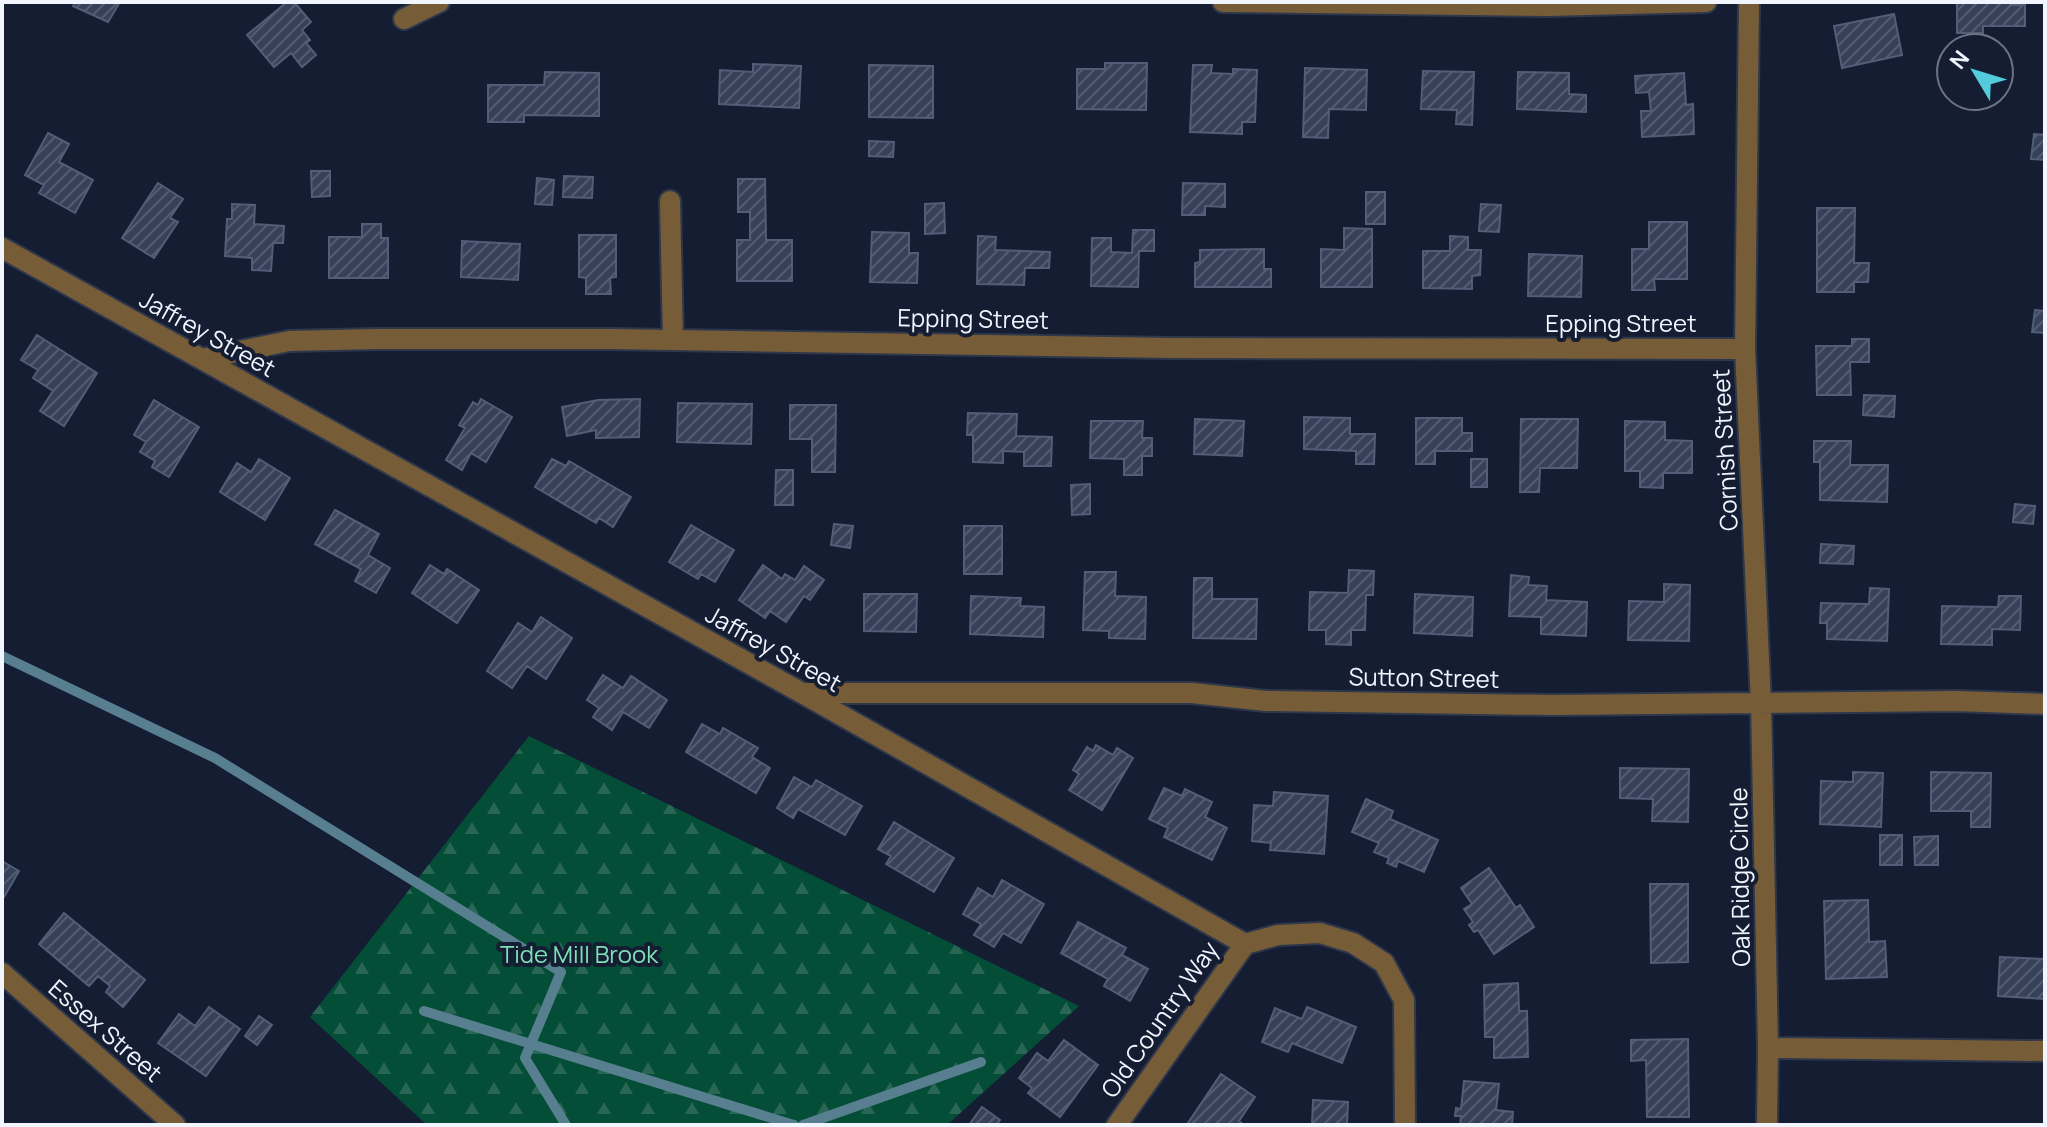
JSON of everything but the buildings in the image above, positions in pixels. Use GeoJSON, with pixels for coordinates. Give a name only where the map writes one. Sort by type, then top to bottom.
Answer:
{"type":"FeatureCollection","features":[{"type":"Feature","properties":{"kind":"street"},"geometry":{"type":"LineString","coordinates":[[404,19],[439,2]]}},
{"type":"Feature","properties":{"kind":"street"},"geometry":{"type":"LineString","coordinates":[[1223,2],[1547,6],[1706,2]]}},
{"type":"Feature","properties":{"kind":"street","name":"Cornish Street"},"geometry":{"type":"LineString","coordinates":[[1749,2],[1745,349],[1761,704]]}},
{"type":"Feature","properties":{"kind":"street"},"geometry":{"type":"LineString","coordinates":[[670,201],[673,340]]}},
{"type":"Feature","properties":{"kind":"street","name":"Jaffrey Street"},"geometry":{"type":"LineString","coordinates":[[2,248],[802,693],[1245,944]]}},
{"type":"Feature","properties":{"kind":"street","name":"Epping Street"},"geometry":{"type":"LineString","coordinates":[[202,359],[289,341],[673,340],[1159,348],[1745,349]]}},
{"type":"Feature","properties":{"kind":"street","name":"Sutton Street"},"geometry":{"type":"LineString","coordinates":[[802,693],[1192,693],[1266,701],[1761,704],[1956,701],[2045,704]]}},
{"type":"Feature","properties":{"kind":"street","name":"Oak Ridge Circle"},"geometry":{"type":"LineString","coordinates":[[1761,704],[1767,1125]]}},
{"type":"Feature","properties":{"kind":"street"},"geometry":{"type":"LineString","coordinates":[[1245,944],[1278,935],[1320,933],[1353,943],[1384,963],[1404,1000],[1405,1125]]}},
{"type":"Feature","properties":{"kind":"street","name":"Old Country Way"},"geometry":{"type":"LineString","coordinates":[[1117,1125],[1245,944]]}},
{"type":"Feature","properties":{"kind":"street","name":"Essex Street"},"geometry":{"type":"LineString","coordinates":[[2,973],[175,1125]]}},
{"type":"Feature","properties":{"kind":"street"},"geometry":{"type":"LineString","coordinates":[[1768,1048],[2045,1051]]}},
{"type":"Feature","properties":{"kind":"green space","name":"Tide Mill Brook"},"geometry":{"type":"Polygon","coordinates":[[[529,736],[1079,1006],[947,1125],[427,1125],[310,1017],[529,736]]]}},
{"type":"Feature","properties":{"kind":"waterway"},"geometry":{"type":"LineString","coordinates":[[2,656],[215,758],[561,972],[525,1058],[566,1125]]}},
{"type":"Feature","properties":{"kind":"waterway","name":"Tide Mill Brook"},"geometry":{"type":"LineString","coordinates":[[424,1011],[794,1125]]}},
{"type":"Feature","properties":{"kind":"waterway","name":"Tide Mill Brook"},"geometry":{"type":"LineString","coordinates":[[803,1125],[981,1062]]}}]}
